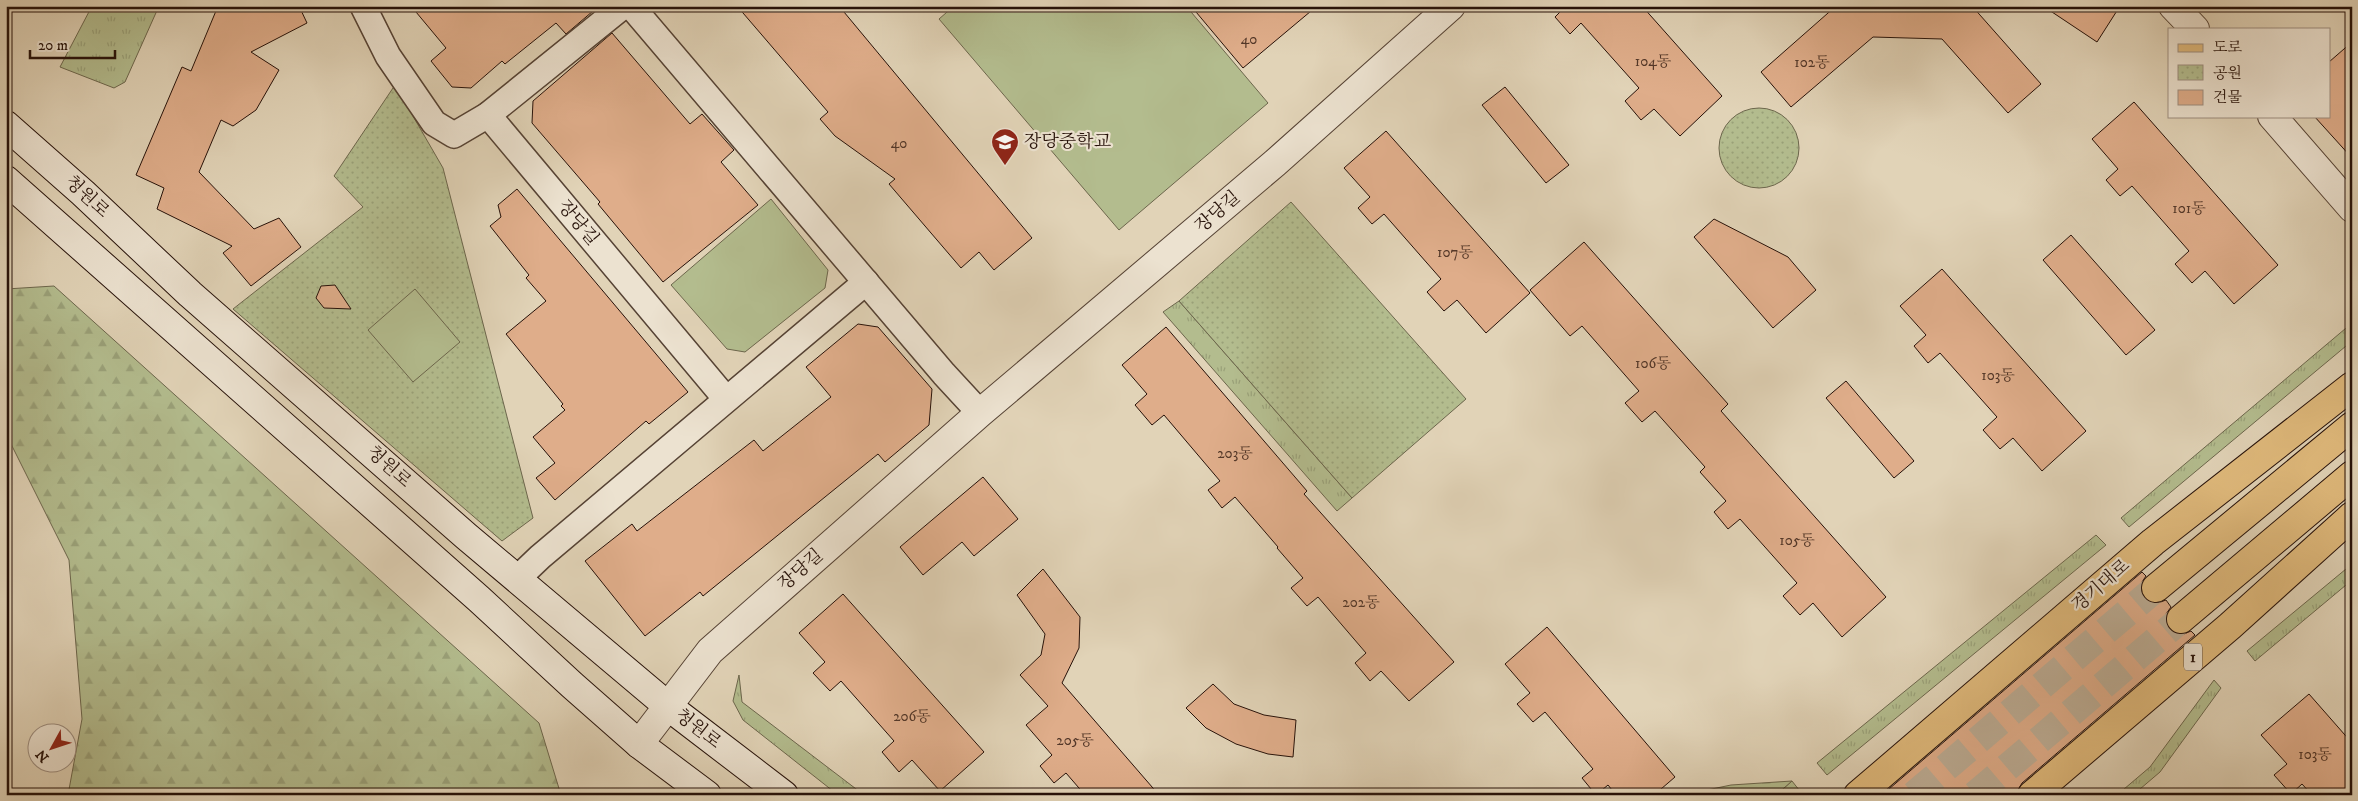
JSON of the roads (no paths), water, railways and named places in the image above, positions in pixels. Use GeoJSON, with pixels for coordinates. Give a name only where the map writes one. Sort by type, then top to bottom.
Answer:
{"type":"FeatureCollection","features":[{"type":"Feature","properties":{"kind":"main road","name":"장당길"},"geometry":{"type":"LineString","coordinates":[[639,744],[710,651],[980,413],[1260,175],[1451,6]]}},
{"type":"Feature","properties":{"kind":"main road"},"geometry":{"type":"LineString","coordinates":[[2173,6],[2194,28]]}},
{"type":"Feature","properties":{"kind":"main road"},"geometry":{"type":"LineString","coordinates":[[2274,118],[2352,208]]}},
{"type":"Feature","properties":{"kind":"main road","name":"청원로"},"geometry":{"type":"LineString","coordinates":[[6,125],[83,193],[190,294],[466,536],[669,707],[784,795]]}},
{"type":"Feature","properties":{"kind":"main road"},"geometry":{"type":"LineString","coordinates":[[6,180],[639,744],[707,795]]}},
{"type":"Feature","properties":{"kind":"main road","name":"경기대로"},"geometry":{"type":"LineString","coordinates":[[1858,795],[2153,542],[2352,386]]}},
{"type":"Feature","properties":{"kind":"main road"},"geometry":{"type":"LineString","coordinates":[[2156,588],[2352,426]]}},
{"type":"Feature","properties":{"kind":"main road","name":"1"},"geometry":{"type":"LineString","coordinates":[[2181,618],[2352,475]]}},
{"type":"Feature","properties":{"kind":"main road","name":"1"},"geometry":{"type":"LineString","coordinates":[[2032,795],[2230,626],[2352,516]]}},
{"type":"Feature","properties":{"kind":"street"},"geometry":{"type":"LineString","coordinates":[[363,6],[388,56],[434,123],[454,135],[488,115],[623,6]]}},
{"type":"Feature","properties":{"kind":"street"},"geometry":{"type":"LineString","coordinates":[[630,6],[944,374],[980,413]]}},
{"type":"Feature","properties":{"kind":"street","name":"장당길"},"geometry":{"type":"LineString","coordinates":[[488,115],[726,399]]}},
{"type":"Feature","properties":{"kind":"street"},"geometry":{"type":"LineString","coordinates":[[518,578],[540,557],[866,282]]}},
{"type":"Feature","properties":{"kind":"tunnel"},"geometry":{"type":"LineString","coordinates":[[1914,795],[2156,588]]}},
{"type":"Feature","properties":{"kind":"tunnel"},"geometry":{"type":"LineString","coordinates":[[1975,795],[2181,619]]}},
{"type":"Feature","properties":{"kind":"place","name":"장당중학교"},"geometry":{"type":"Point","coordinates":[1005,166]}}]}
